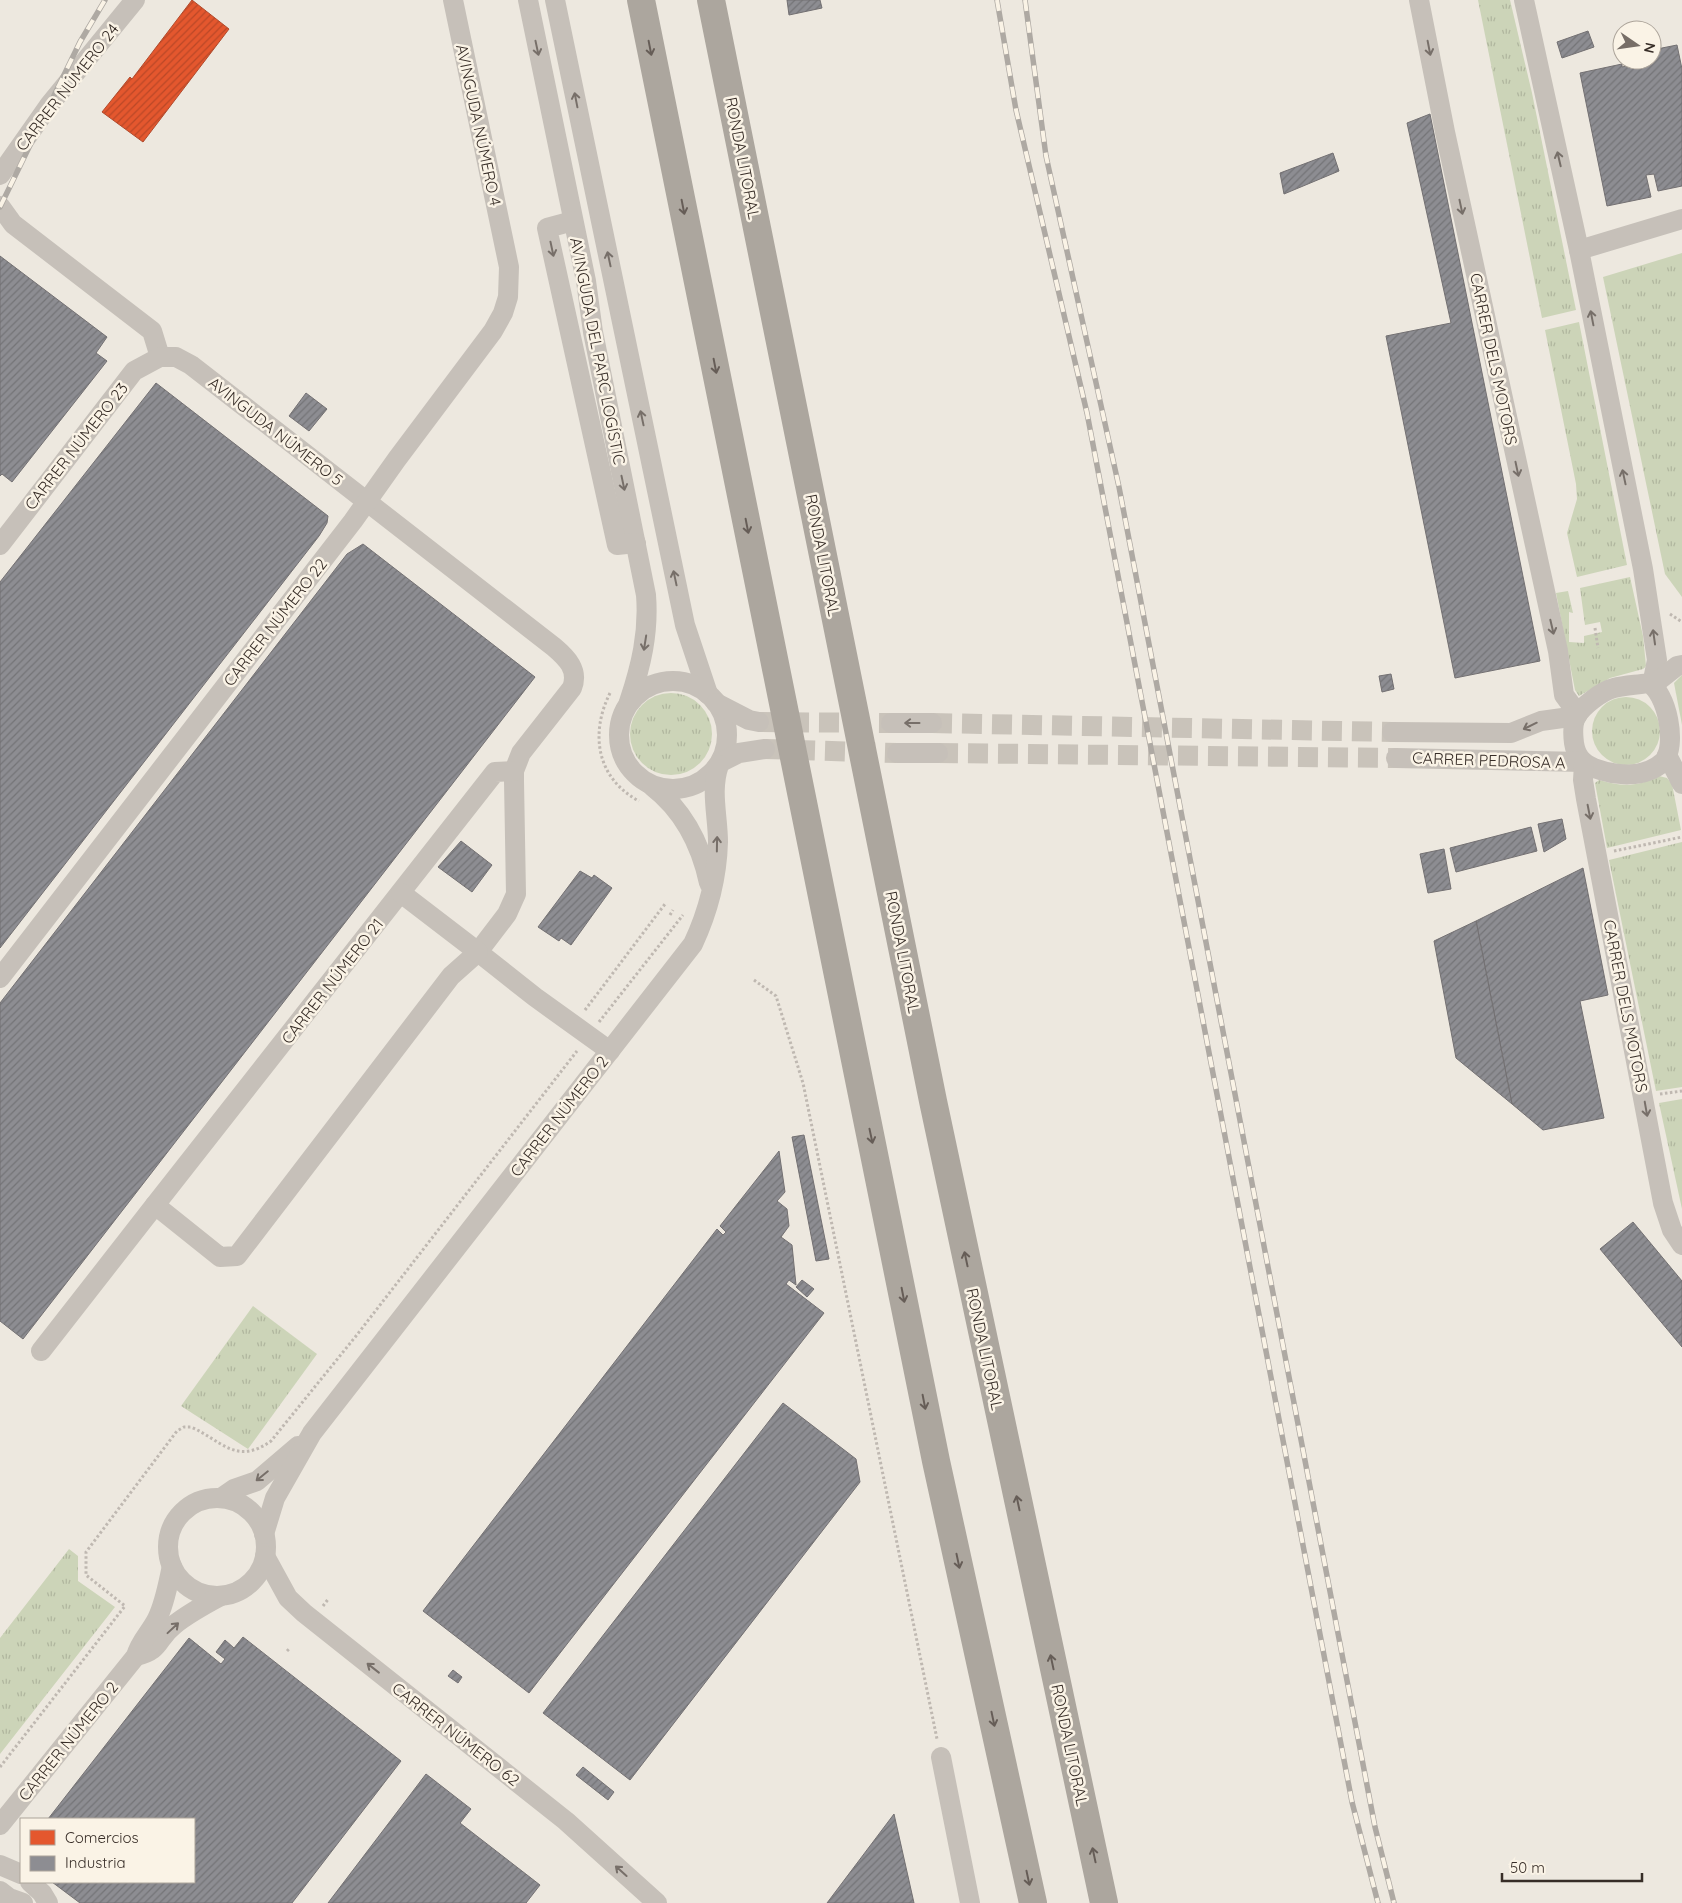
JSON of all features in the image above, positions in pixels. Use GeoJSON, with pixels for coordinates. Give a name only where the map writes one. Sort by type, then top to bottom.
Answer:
{"type":"FeatureCollection","features":[{"type":"Feature","properties":{"kind":"highway"},"geometry":{"type":"LineString","coordinates":[[641,0],[936,1461],[1033,1903]]}},
{"type":"Feature","properties":{"kind":"highway","name":"RONDA LITORAL"},"geometry":{"type":"LineString","coordinates":[[711,0],[933,1101],[1104,1903]]}},
{"type":"Feature","properties":{"kind":"street","name":"CARRER NÚMERO 24"},"geometry":{"type":"LineString","coordinates":[[0,175],[50,104],[135,0]]}},
{"type":"Feature","properties":{"kind":"street","name":"AVINGUDA NÚMERO 4"},"geometry":{"type":"LineString","coordinates":[[453,0],[506,250]]}},
{"type":"Feature","properties":{"kind":"street","name":"AVINGUDA DEL PARC LOGÍSTIC"},"geometry":{"type":"LineString","coordinates":[[528,0],[636,542],[648,615],[643,658],[629,702]]}},
{"type":"Feature","properties":{"kind":"street","name":"AVINGUDA DEL PARC LOGÍSTIC"},"geometry":{"type":"LineString","coordinates":[[555,0],[683,616],[691,647],[712,699]]}},
{"type":"Feature","properties":{"kind":"street","name":"CARRER DELS MOTORS"},"geometry":{"type":"LineString","coordinates":[[1419,0],[1445,132],[1558,651],[1564,695],[1578,715]]}},
{"type":"Feature","properties":{"kind":"street"},"geometry":{"type":"LineString","coordinates":[[1524,0],[1579,250],[1649,602],[1658,660],[1652,685]]}},
{"type":"Feature","properties":{"kind":"street"},"geometry":{"type":"LineString","coordinates":[[0,206],[13,224],[152,331],[160,357]]}},
{"type":"Feature","properties":{"kind":"street"},"geometry":{"type":"LineString","coordinates":[[1579,250],[1682,219]]}},
{"type":"Feature","properties":{"kind":"street"},"geometry":{"type":"LineString","coordinates":[[573,221],[547,228],[617,545],[636,542]]}},
{"type":"Feature","properties":{"kind":"street","name":"CARRER NÚMERO 22"},"geometry":{"type":"LineString","coordinates":[[0,978],[367,502],[494,331],[504,313],[508,297],[510,280],[506,250]]}},
{"type":"Feature","properties":{"kind":"street","name":"AVINGUDA NÚMERO 5"},"geometry":{"type":"LineString","coordinates":[[160,357],[176,357],[191,365],[564,655],[573,669],[574,682],[572,688],[521,754],[514,771]]}},
{"type":"Feature","properties":{"kind":"street","name":"CARRER NÚMERO 23"},"geometry":{"type":"LineString","coordinates":[[0,544],[134,371],[160,357]]}},
{"type":"Feature","properties":{"kind":"street"},"geometry":{"type":"LineString","coordinates":[[1652,685],[1677,666],[1682,665]]}},
{"type":"Feature","properties":{"kind":"street"},"geometry":{"type":"LineString","coordinates":[[711,892],[705,863],[691,831],[669,802],[652,786],[637,777],[626,765],[620,749],[618,732],[622,715],[629,702],[642,689],[668,681],[693,684],[712,699],[749,720],[759,722]]}},
{"type":"Feature","properties":{"kind":"street"},"geometry":{"type":"LineString","coordinates":[[1673,752],[1662,762],[1642,772],[1618,775],[1584,763],[1576,754],[1573,730],[1578,715],[1603,692],[1614,688],[1648,683],[1660,693],[1664,702],[1673,752],[1682,784]]}},
{"type":"Feature","properties":{"kind":"street"},"geometry":{"type":"LineString","coordinates":[[712,699],[726,723],[727,740],[720,763]]}},
{"type":"Feature","properties":{"kind":"street","name":"CARRER PEDROSA A"},"geometry":{"type":"LineString","coordinates":[[1392,732],[1511,733],[1540,721],[1578,715]]}},
{"type":"Feature","properties":{"kind":"street"},"geometry":{"type":"LineString","coordinates":[[891,723],[932,723]]}},
{"type":"Feature","properties":{"kind":"street"},"geometry":{"type":"LineString","coordinates":[[652,786],[668,790],[685,789],[701,782],[720,763],[739,753],[765,749]]}},
{"type":"Feature","properties":{"kind":"street"},"geometry":{"type":"LineString","coordinates":[[898,752],[938,753]]}},
{"type":"Feature","properties":{"kind":"street","name":"CARRER PEDROSA A"},"geometry":{"type":"LineString","coordinates":[[1396,758],[1584,763]]}},
{"type":"Feature","properties":{"kind":"street","name":"CARRER NÚMERO 2"},"geometry":{"type":"LineString","coordinates":[[264,1534],[275,1498],[295,1459],[312,1433],[692,944],[708,908],[711,892],[718,841],[714,786],[720,763]]}},
{"type":"Feature","properties":{"kind":"street","name":"CARRER DELS MOTORS"},"geometry":{"type":"LineString","coordinates":[[1584,763],[1583,780],[1661,1194],[1672,1230],[1682,1245]]}},
{"type":"Feature","properties":{"kind":"street"},"geometry":{"type":"LineString","coordinates":[[155,1204],[220,1257],[237,1256],[451,976],[478,952],[513,904],[517,884],[514,771]]}},
{"type":"Feature","properties":{"kind":"street","name":"CARRER NÚMERO 21"},"geometry":{"type":"LineString","coordinates":[[41,1351],[495,772],[514,771]]}},
{"type":"Feature","properties":{"kind":"street"},"geometry":{"type":"LineString","coordinates":[[400,893],[610,1051]]}},
{"type":"Feature","properties":{"kind":"street","name":"CARRER NÚMERO 2"},"geometry":{"type":"LineString","coordinates":[[221,1498],[234,1489],[256,1481],[312,1433]]}},
{"type":"Feature","properties":{"kind":"street"},"geometry":{"type":"LineString","coordinates":[[221,1498],[239,1503],[249,1509],[257,1518],[264,1534],[265,1556],[257,1576],[249,1585],[238,1592],[221,1596],[202,1594],[192,1590],[182,1582],[172,1566],[168,1540],[177,1518],[194,1503],[205,1499],[221,1498]]}},
{"type":"Feature","properties":{"kind":"street","name":"CARRER NÚMERO 62"},"geometry":{"type":"LineString","coordinates":[[265,1556],[288,1598],[304,1613],[566,1821],[657,1903]]}},
{"type":"Feature","properties":{"kind":"street","name":"CARRER NÚMERO 2"},"geometry":{"type":"LineString","coordinates":[[0,1825],[136,1656],[139,1644],[157,1619],[167,1590],[172,1566]]}},
{"type":"Feature","properties":{"kind":"street","name":"CARRER NÚMERO 2"},"geometry":{"type":"LineString","coordinates":[[136,1656],[150,1653],[172,1627],[197,1608],[221,1596]]}},
{"type":"Feature","properties":{"kind":"street"},"geometry":{"type":"LineString","coordinates":[[941,1757],[970,1903]]}},
{"type":"Feature","properties":{"kind":"street"},"geometry":{"type":"LineString","coordinates":[[25,1818],[26,1793]]}},
{"type":"Feature","properties":{"kind":"street"},"geometry":{"type":"LineString","coordinates":[[0,1865],[20,1874]]}},
{"type":"Feature","properties":{"kind":"street"},"geometry":{"type":"LineString","coordinates":[[0,1891],[9,1898],[23,1903]]}},
{"type":"Feature","properties":{"kind":"path"},"geometry":{"type":"LineString","coordinates":[[1595,628],[1598,648]]}},
{"type":"Feature","properties":{"kind":"path"},"geometry":{"type":"LineString","coordinates":[[1606,852],[1682,836]]}},
{"type":"Feature","properties":{"kind":"path"},"geometry":{"type":"LineString","coordinates":[[573,1025],[665,904],[667,905]]}},
{"type":"Feature","properties":{"kind":"path"},"geometry":{"type":"LineString","coordinates":[[670,914],[673,910]]}},
{"type":"Feature","properties":{"kind":"path"},"geometry":{"type":"LineString","coordinates":[[754,980],[776,996],[796,1055],[803,1083],[941,1757]]}},
{"type":"Feature","properties":{"kind":"path"},"geometry":{"type":"LineString","coordinates":[[0,1767],[125,1606],[86,1575],[86,1552],[177,1431],[184,1427],[191,1427],[232,1450],[256,1450],[271,1441],[362,1328],[578,1050]]}},
{"type":"Feature","properties":{"kind":"path","name":"CARRER DELS MOTORS"},"geometry":{"type":"LineString","coordinates":[[1655,1095],[1682,1090]]}},
{"type":"Feature","properties":{"kind":"green space"},"geometry":{"type":"Polygon","coordinates":[[[1478,0],[1510,0],[1532,93],[1576,310],[1542,318],[1478,0]]]}},
{"type":"Feature","properties":{"kind":"green space"},"geometry":{"type":"Polygon","coordinates":[[[1682,253],[1682,597],[1665,574],[1603,277],[1682,253]]]}},
{"type":"Feature","properties":{"kind":"green space"},"geometry":{"type":"Polygon","coordinates":[[[1579,322],[1627,565],[1577,577],[1567,533],[1577,499],[1576,484],[1545,330],[1579,322]]]}},
{"type":"Feature","properties":{"kind":"green space"},"geometry":{"type":"Polygon","coordinates":[[[1630,577],[1643,636],[1646,666],[1643,669],[1610,678],[1579,696],[1575,690],[1556,593],[1568,591],[1573,613],[1569,612],[1569,642],[1584,643],[1584,636],[1602,632],[1600,622],[1585,625],[1580,588],[1630,577]]]}},
{"type":"Feature","properties":{"kind":"green space"},"geometry":{"type":"Polygon","coordinates":[[[1682,675],[1682,725],[1674,683],[1682,675]]]}},
{"type":"Feature","properties":{"kind":"green space"},"geometry":{"type":"Polygon","coordinates":[[[671,693],[687,696],[700,705],[709,718],[712,734],[709,750],[700,763],[687,772],[671,775],[655,772],[642,763],[633,750],[630,734],[633,718],[642,705],[655,696],[671,693]]]}},
{"type":"Feature","properties":{"kind":"green space"},"geometry":{"type":"Polygon","coordinates":[[[1619,697],[1633,697],[1645,702],[1655,712],[1660,724],[1660,738],[1655,750],[1645,760],[1633,765],[1619,765],[1607,760],[1597,750],[1592,738],[1592,724],[1597,712],[1607,702],[1619,697]]]}},
{"type":"Feature","properties":{"kind":"green space"},"geometry":{"type":"Polygon","coordinates":[[[1659,776],[1667,778],[1672,784],[1681,830],[1607,848],[1595,783],[1599,780],[1629,785],[1659,776]]]}},
{"type":"Feature","properties":{"kind":"green space"},"geometry":{"type":"Polygon","coordinates":[[[1682,842],[1682,1087],[1656,1091],[1609,860],[1682,842]]]}},
{"type":"Feature","properties":{"kind":"green space"},"geometry":{"type":"Polygon","coordinates":[[[1682,1099],[1682,1209],[1659,1103],[1682,1099]]]}},
{"type":"Feature","properties":{"kind":"green space"},"geometry":{"type":"Polygon","coordinates":[[[253,1306],[317,1354],[248,1449],[181,1406],[253,1306]]]}},
{"type":"Feature","properties":{"kind":"green space"},"geometry":{"type":"Polygon","coordinates":[[[69,1549],[78,1556],[78,1581],[115,1607],[0,1754],[0,1638],[69,1549]]]}},
{"type":"Feature","properties":{"kind":"building: Comercios"},"geometry":{"type":"Polygon","coordinates":[[[192,0],[229,29],[143,142],[102,112],[130,77],[132,79],[192,0]]]}},
{"type":"Feature","properties":{"kind":"building: Industria"},"geometry":{"type":"Polygon","coordinates":[[[787,0],[820,0],[822,8],[789,15],[787,0]]]}},
{"type":"Feature","properties":{"kind":"building: Industria"},"geometry":{"type":"Polygon","coordinates":[[[1588,31],[1594,47],[1562,58],[1557,42],[1588,31]]]}},
{"type":"Feature","properties":{"kind":"building: Industria"},"geometry":{"type":"Polygon","coordinates":[[[1677,45],[1682,69],[1682,186],[1658,191],[1654,174],[1646,175],[1651,197],[1607,206],[1580,73],[1612,66],[1612,70],[1662,70],[1662,48],[1677,45]]]}},
{"type":"Feature","properties":{"kind":"building: Industria"},"geometry":{"type":"Polygon","coordinates":[[[1430,114],[1540,661],[1455,678],[1386,336],[1451,323],[1407,123],[1430,114]]]}},
{"type":"Feature","properties":{"kind":"building: Industria"},"geometry":{"type":"Polygon","coordinates":[[[1333,153],[1339,171],[1284,194],[1280,173],[1333,153]]]}},
{"type":"Feature","properties":{"kind":"building: Industria"},"geometry":{"type":"Polygon","coordinates":[[[0,256],[107,337],[96,353],[107,361],[12,482],[2,474],[0,476],[0,256]]]}},
{"type":"Feature","properties":{"kind":"building: Industria"},"geometry":{"type":"Polygon","coordinates":[[[156,383],[328,516],[327,523],[319,536],[0,948],[0,582],[156,383]]]}},
{"type":"Feature","properties":{"kind":"building: Industria"},"geometry":{"type":"Polygon","coordinates":[[[306,393],[327,409],[309,431],[289,416],[306,393]]]}},
{"type":"Feature","properties":{"kind":"building: Industria"},"geometry":{"type":"Polygon","coordinates":[[[363,544],[535,677],[23,1339],[0,1321],[0,1003],[347,554],[363,544]]]}},
{"type":"Feature","properties":{"kind":"building: Industria"},"geometry":{"type":"Polygon","coordinates":[[[1391,674],[1394,689],[1382,692],[1379,676],[1391,674]]]}},
{"type":"Feature","properties":{"kind":"building: Industria"},"geometry":{"type":"Polygon","coordinates":[[[1562,819],[1566,839],[1544,852],[1538,824],[1562,819]]]}},
{"type":"Feature","properties":{"kind":"building: Industria"},"geometry":{"type":"Polygon","coordinates":[[[1531,827],[1537,851],[1456,872],[1450,848],[1531,827]]]}},
{"type":"Feature","properties":{"kind":"building: Industria"},"geometry":{"type":"Polygon","coordinates":[[[461,841],[492,865],[472,892],[438,867],[461,841]]]}},
{"type":"Feature","properties":{"kind":"building: Industria"},"geometry":{"type":"Polygon","coordinates":[[[1444,849],[1451,889],[1428,893],[1420,854],[1444,849]]]}},
{"type":"Feature","properties":{"kind":"building: Industria"},"geometry":{"type":"Polygon","coordinates":[[[1583,868],[1608,995],[1580,1001],[1604,1118],[1543,1130],[1512,1104],[1476,921],[1583,868]]]}},
{"type":"Feature","properties":{"kind":"building: Industria"},"geometry":{"type":"Polygon","coordinates":[[[580,871],[592,878],[594,875],[612,888],[571,945],[561,938],[559,941],[538,927],[580,871]]]}},
{"type":"Feature","properties":{"kind":"building: Industria"},"geometry":{"type":"Polygon","coordinates":[[[1476,921],[1512,1104],[1456,1058],[1434,941],[1476,921]]]}},
{"type":"Feature","properties":{"kind":"building: Industria"},"geometry":{"type":"Polygon","coordinates":[[[804,1135],[829,1259],[816,1261],[792,1137],[804,1135]]]}},
{"type":"Feature","properties":{"kind":"building: Industria"},"geometry":{"type":"Polygon","coordinates":[[[779,1151],[785,1192],[777,1201],[787,1209],[789,1226],[781,1237],[792,1245],[796,1285],[789,1280],[786,1284],[824,1313],[529,1693],[423,1611],[717,1229],[723,1235],[726,1232],[720,1226],[779,1151]]]}},
{"type":"Feature","properties":{"kind":"building: Industria"},"geometry":{"type":"Polygon","coordinates":[[[1633,1222],[1682,1281],[1682,1347],[1600,1249],[1633,1222]]]}},
{"type":"Feature","properties":{"kind":"building: Industria"},"geometry":{"type":"Polygon","coordinates":[[[802,1280],[814,1289],[807,1297],[796,1287],[802,1280]]]}},
{"type":"Feature","properties":{"kind":"building: Industria"},"geometry":{"type":"Polygon","coordinates":[[[783,1403],[856,1459],[860,1482],[630,1780],[543,1713],[783,1403]]]}},
{"type":"Feature","properties":{"kind":"building: Industria"},"geometry":{"type":"Polygon","coordinates":[[[243,1637],[401,1761],[292,1903],[80,1903],[53,1883],[195,1883],[195,1818],[49,1818],[189,1638],[221,1664],[225,1659],[216,1652],[225,1640],[234,1648],[243,1637]]]}},
{"type":"Feature","properties":{"kind":"building: Industria"},"geometry":{"type":"Polygon","coordinates":[[[453,1670],[462,1677],[458,1683],[448,1676],[453,1670]]]}},
{"type":"Feature","properties":{"kind":"building: Industria"},"geometry":{"type":"Polygon","coordinates":[[[583,1767],[614,1792],[608,1800],[576,1775],[583,1767]]]}},
{"type":"Feature","properties":{"kind":"building: Industria"},"geometry":{"type":"Polygon","coordinates":[[[426,1774],[471,1809],[460,1823],[540,1885],[526,1903],[328,1903],[426,1774]]]}},
{"type":"Feature","properties":{"kind":"building: Industria"},"geometry":{"type":"Polygon","coordinates":[[[894,1814],[914,1903],[827,1903],[894,1814]]]}},
{"type":"Feature","properties":{"kind":"tunnel"},"geometry":{"type":"LineString","coordinates":[[759,722],[891,723]]}},
{"type":"Feature","properties":{"kind":"tunnel"},"geometry":{"type":"LineString","coordinates":[[932,723],[1392,732]]}},
{"type":"Feature","properties":{"kind":"tunnel"},"geometry":{"type":"LineString","coordinates":[[765,749],[897,753]]}},
{"type":"Feature","properties":{"kind":"tunnel"},"geometry":{"type":"LineString","coordinates":[[938,753],[1396,758]]}},
{"type":"Feature","properties":{"kind":"railway"},"geometry":{"type":"LineString","coordinates":[[0,207],[80,42],[105,0]]}},
{"type":"Feature","properties":{"kind":"railway"},"geometry":{"type":"LineString","coordinates":[[997,0],[1016,110],[1087,413],[1352,1802],[1378,1903]]}},
{"type":"Feature","properties":{"kind":"railway"},"geometry":{"type":"LineString","coordinates":[[1025,0],[1046,156],[1119,487],[1375,1827],[1394,1903]]}}]}
